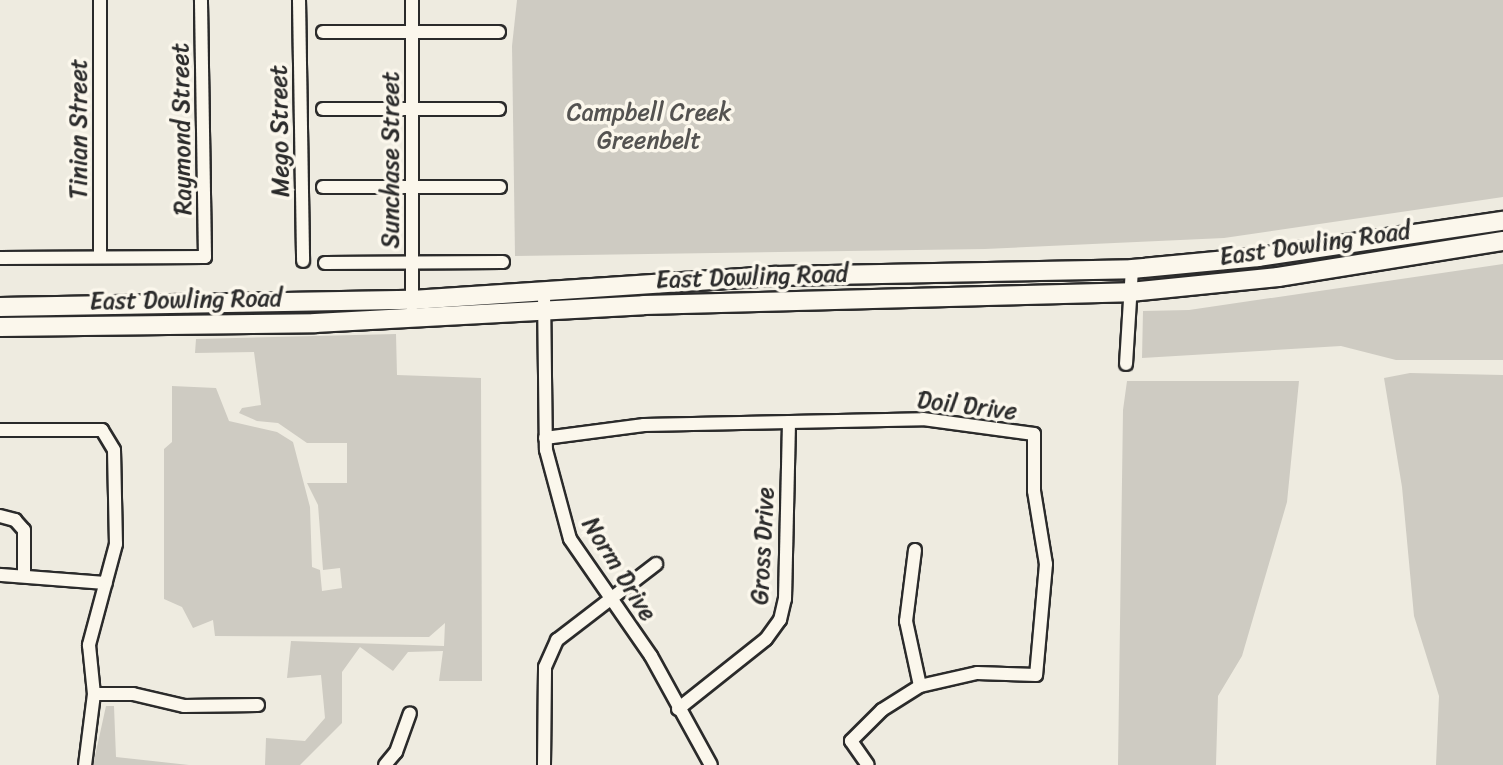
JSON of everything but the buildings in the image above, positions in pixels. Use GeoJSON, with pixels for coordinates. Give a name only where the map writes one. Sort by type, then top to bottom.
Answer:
{"type":"FeatureCollection","features":[{"type":"Feature","properties":{"kind":"main road","name":"East Dowling Road"},"geometry":{"type":"LineString","coordinates":[[4,308],[412,300],[776,276],[1132,270],[1258,257],[1503,221]]}},
{"type":"Feature","properties":{"kind":"main road","name":"East Dowling Road"},"geometry":{"type":"LineString","coordinates":[[0,327],[412,320],[644,305],[1130,292],[1279,277],[1503,241]]}},
{"type":"Feature","properties":{"kind":"street","name":"Tinian Street"},"geometry":{"type":"LineString","coordinates":[[100,0],[100,257]]}},
{"type":"Feature","properties":{"kind":"street","name":"Raymond Street"},"geometry":{"type":"LineString","coordinates":[[100,257],[205,257],[201,0]]}},
{"type":"Feature","properties":{"kind":"street","name":"Mego Street"},"geometry":{"type":"LineString","coordinates":[[299,0],[303,261]]}},
{"type":"Feature","properties":{"kind":"street","name":"Sunchase Street"},"geometry":{"type":"LineString","coordinates":[[412,0],[412,320]]}},
{"type":"Feature","properties":{"kind":"street"},"geometry":{"type":"LineString","coordinates":[[323,32],[499,32]]}},
{"type":"Feature","properties":{"kind":"street"},"geometry":{"type":"LineString","coordinates":[[323,109],[499,109]]}},
{"type":"Feature","properties":{"kind":"street"},"geometry":{"type":"LineString","coordinates":[[323,187],[500,187]]}},
{"type":"Feature","properties":{"kind":"street"},"geometry":{"type":"LineString","coordinates":[[0,258],[100,257]]}},
{"type":"Feature","properties":{"kind":"street"},"geometry":{"type":"LineString","coordinates":[[325,263],[503,262]]}},
{"type":"Feature","properties":{"kind":"street"},"geometry":{"type":"LineString","coordinates":[[1126,364],[1132,270]]}},
{"type":"Feature","properties":{"kind":"street","name":"Norm Drive"},"geometry":{"type":"LineString","coordinates":[[544,293],[545,438],[570,539],[651,656],[711,765]]}},
{"type":"Feature","properties":{"kind":"street","name":"Doil Drive"},"geometry":{"type":"LineString","coordinates":[[545,438],[644,425],[923,419],[1034,435],[1034,491],[1046,564],[1036,675],[977,673],[920,685],[882,710],[851,741],[867,765]]}},
{"type":"Feature","properties":{"kind":"street","name":"Gross Drive"},"geometry":{"type":"LineString","coordinates":[[678,709],[766,639],[780,620],[785,598],[789,422]]}},
{"type":"Feature","properties":{"kind":"street"},"geometry":{"type":"LineString","coordinates":[[0,429],[102,429],[114,450],[116,544],[89,645],[94,694],[85,765]]}},
{"type":"Feature","properties":{"kind":"street"},"geometry":{"type":"LineString","coordinates":[[0,516],[15,520],[24,530],[24,575]]}},
{"type":"Feature","properties":{"kind":"street"},"geometry":{"type":"LineString","coordinates":[[915,550],[906,621],[920,685]]}},
{"type":"Feature","properties":{"kind":"street"},"geometry":{"type":"LineString","coordinates":[[544,765],[545,667],[557,640],[656,564]]}},
{"type":"Feature","properties":{"kind":"street"},"geometry":{"type":"LineString","coordinates":[[0,575],[106,583]]}},
{"type":"Feature","properties":{"kind":"street"},"geometry":{"type":"LineString","coordinates":[[94,694],[133,694],[184,706],[258,705]]}},
{"type":"Feature","properties":{"kind":"street"},"geometry":{"type":"LineString","coordinates":[[385,765],[396,752],[410,713]]}},
{"type":"Feature","properties":{"kind":"green space","name":"Campbell Creek Greenbelt"},"geometry":{"type":"Polygon","coordinates":[[[517,0],[1503,0],[1503,197],[1224,238],[985,249],[515,256],[512,46],[517,0]]]}},
{"type":"Feature","properties":{"kind":"green space"},"geometry":{"type":"Polygon","coordinates":[[[1503,264],[1503,360],[1396,360],[1341,346],[1142,358],[1143,311],[1189,310],[1503,264]]]}},
{"type":"Feature","properties":{"kind":"green space"},"geometry":{"type":"Polygon","coordinates":[[[396,334],[397,375],[481,378],[482,681],[439,681],[443,651],[408,652],[393,671],[360,647],[342,672],[342,723],[300,765],[265,765],[266,738],[305,741],[325,718],[321,675],[287,678],[291,641],[444,646],[445,623],[429,637],[215,636],[213,620],[193,628],[182,607],[164,599],[164,449],[172,442],[172,386],[216,388],[229,421],[277,432],[293,442],[310,507],[312,567],[320,570],[322,591],[342,588],[340,568],[323,570],[318,505],[307,483],[347,483],[347,443],[307,443],[278,423],[257,421],[239,413],[242,408],[261,405],[254,352],[195,353],[196,339],[396,334]]]}},
{"type":"Feature","properties":{"kind":"green space"},"geometry":{"type":"Polygon","coordinates":[[[1410,373],[1503,375],[1503,765],[1436,765],[1439,696],[1414,616],[1402,487],[1384,378],[1410,373]]]}},
{"type":"Feature","properties":{"kind":"green space"},"geometry":{"type":"Polygon","coordinates":[[[1127,381],[1299,381],[1287,502],[1242,656],[1218,696],[1216,765],[1118,765],[1123,410],[1127,381]]]}},
{"type":"Feature","properties":{"kind":"green space"},"geometry":{"type":"Polygon","coordinates":[[[106,706],[114,706],[116,757],[189,765],[93,765],[106,706]]]}}]}
